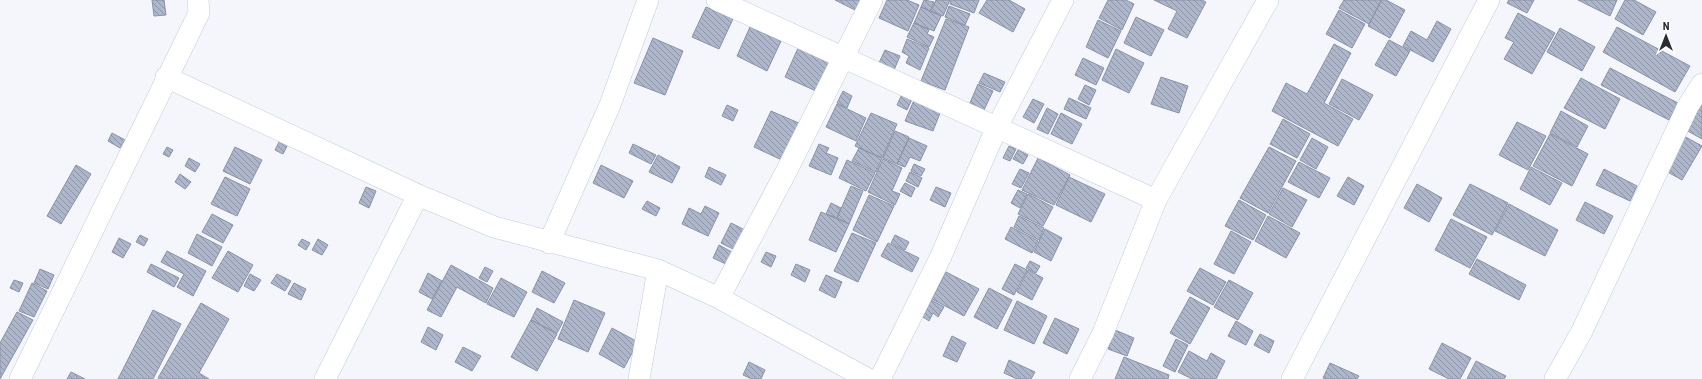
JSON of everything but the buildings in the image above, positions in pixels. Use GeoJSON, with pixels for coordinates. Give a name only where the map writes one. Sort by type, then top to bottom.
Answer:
{"type":"FeatureCollection","features":[{"type":"Feature","properties":{"kind":"street"},"geometry":{"type":"LineString","coordinates":[[20,379],[166,77],[199,13],[198,0]]}},
{"type":"Feature","properties":{"kind":"street"},"geometry":{"type":"LineString","coordinates":[[550,243],[610,105],[648,0]]}},
{"type":"Feature","properties":{"kind":"street"},"geometry":{"type":"LineString","coordinates":[[717,0],[1156,200]]}},
{"type":"Feature","properties":{"kind":"street"},"geometry":{"type":"LineString","coordinates":[[719,298],[787,170],[872,0]]}},
{"type":"Feature","properties":{"kind":"street"},"geometry":{"type":"LineString","coordinates":[[880,379],[941,256],[997,127],[1063,0]]}},
{"type":"Feature","properties":{"kind":"street"},"geometry":{"type":"LineString","coordinates":[[1080,379],[1102,333],[1156,200],[1268,0]]}},
{"type":"Feature","properties":{"kind":"street"},"geometry":{"type":"LineString","coordinates":[[1292,379],[1489,0]]}},
{"type":"Feature","properties":{"kind":"street"},"geometry":{"type":"LineString","coordinates":[[166,77],[418,195],[494,227],[550,243],[658,270],[719,298],[868,379]]}},
{"type":"Feature","properties":{"kind":"street"},"geometry":{"type":"LineString","coordinates":[[1555,379],[1582,331],[1688,106],[1702,84]]}},
{"type":"Feature","properties":{"kind":"street"},"geometry":{"type":"LineString","coordinates":[[325,379],[418,195]]}},
{"type":"Feature","properties":{"kind":"street"},"geometry":{"type":"LineString","coordinates":[[639,379],[658,270]]}}]}
